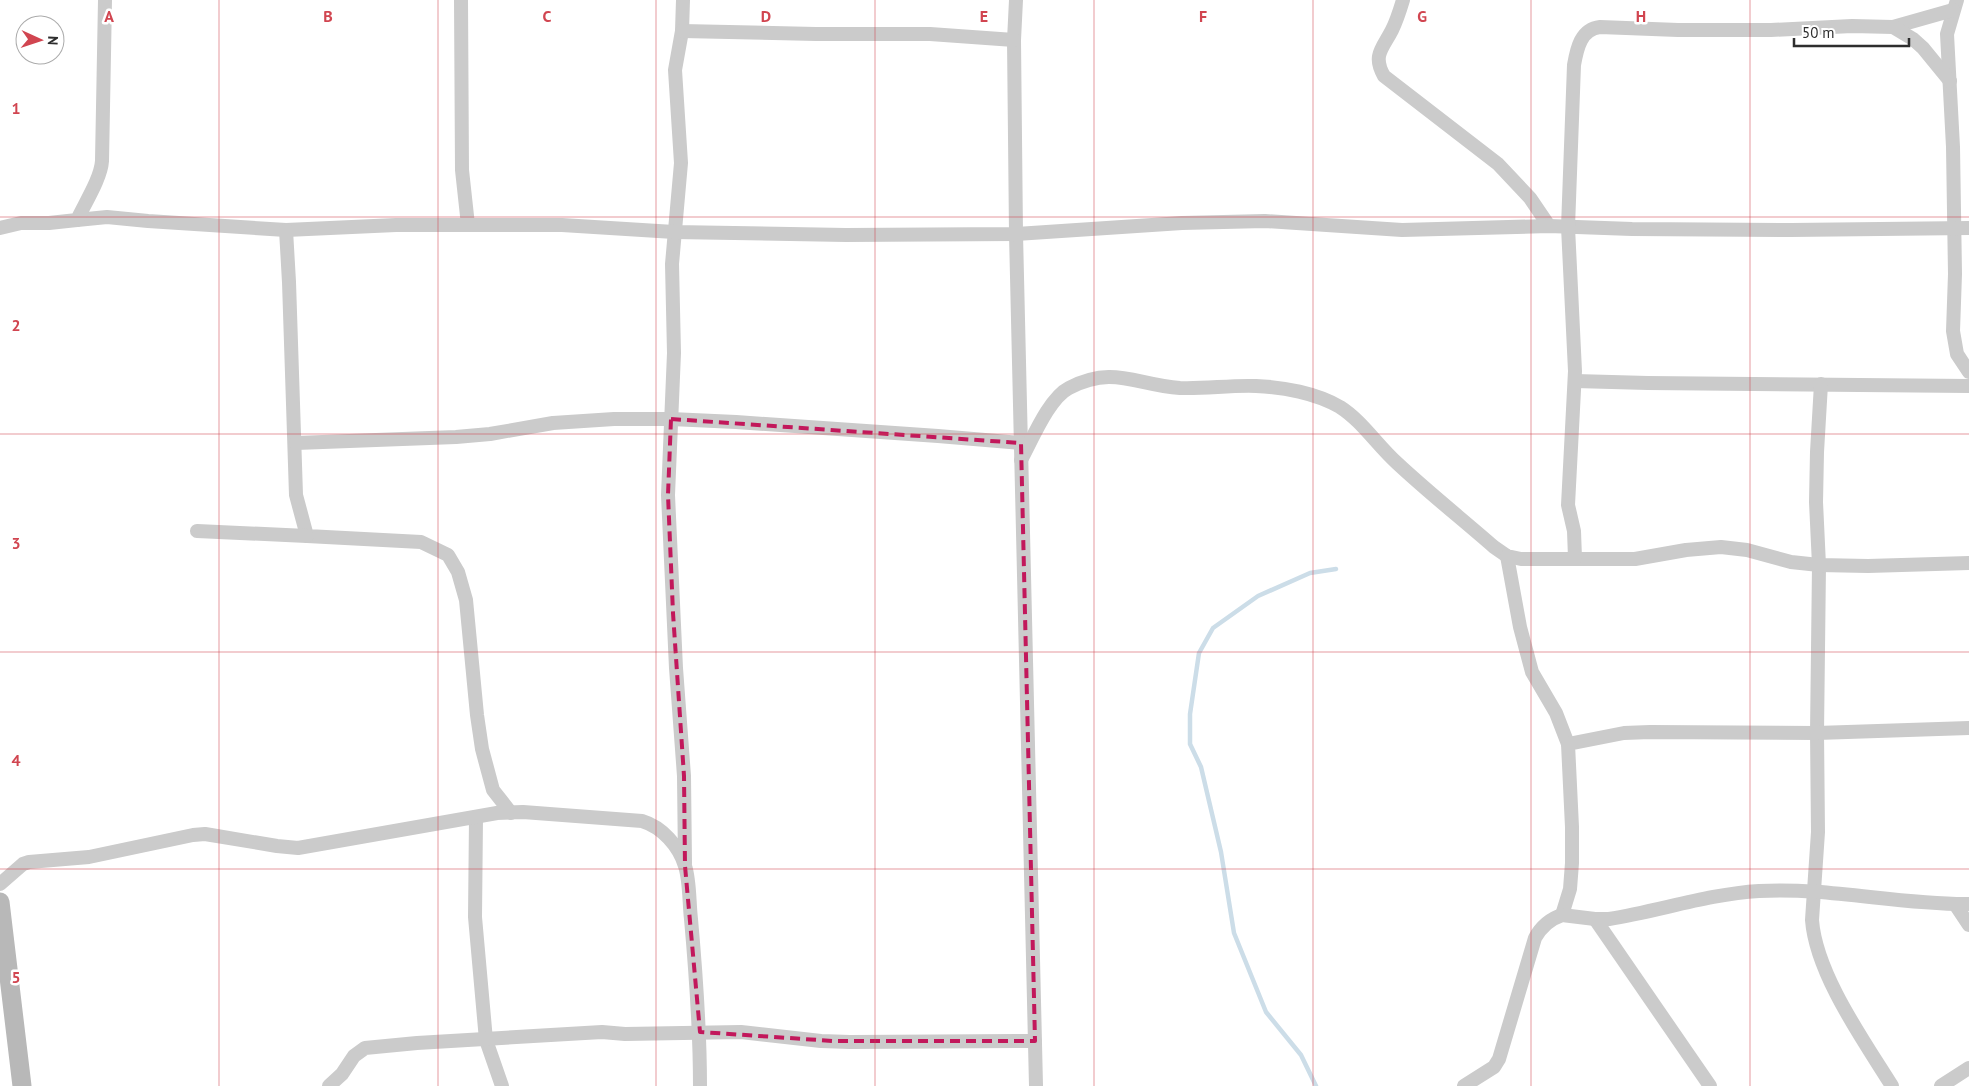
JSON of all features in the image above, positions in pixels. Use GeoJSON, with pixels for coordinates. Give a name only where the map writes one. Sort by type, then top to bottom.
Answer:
{"type":"FeatureCollection","features":[{"type":"Feature","properties":{"kind":"main road"},"geometry":{"type":"LineString","coordinates":[[0,902],[22,1086]]}},
{"type":"Feature","properties":{"kind":"street"},"geometry":{"type":"LineString","coordinates":[[77,220],[102,168],[105,0]]}},
{"type":"Feature","properties":{"kind":"street"},"geometry":{"type":"LineString","coordinates":[[461,0],[462,170],[468,225]]}},
{"type":"Feature","properties":{"kind":"street"},"geometry":{"type":"LineString","coordinates":[[684,0],[682,31],[675,70],[681,163],[674,232],[672,277],[674,353],[668,495],[676,668],[684,776],[685,866],[700,1032],[700,1086]]}},
{"type":"Feature","properties":{"kind":"street"},"geometry":{"type":"LineString","coordinates":[[1016,0],[1014,40],[1020,461],[1036,1086]]}},
{"type":"Feature","properties":{"kind":"street"},"geometry":{"type":"LineString","coordinates":[[1403,0],[1392,30],[1379,52],[1380,69],[1384,76],[1498,164],[1530,198],[1549,226]]}},
{"type":"Feature","properties":{"kind":"street"},"geometry":{"type":"LineString","coordinates":[[1576,558],[1574,530],[1568,505],[1575,381],[1568,227],[1574,65],[1586,33],[1592,28],[1771,30],[1852,26],[1893,27],[1955,5]]}},
{"type":"Feature","properties":{"kind":"street"},"geometry":{"type":"LineString","coordinates":[[1955,5],[1948,34],[1954,147],[1954,345],[1963,365],[1969,372]]}},
{"type":"Feature","properties":{"kind":"street"},"geometry":{"type":"LineString","coordinates":[[1893,27],[1913,39],[1923,48],[1950,81]]}},
{"type":"Feature","properties":{"kind":"street"},"geometry":{"type":"LineString","coordinates":[[682,31],[930,34],[1014,40]]}},
{"type":"Feature","properties":{"kind":"street"},"geometry":{"type":"LineString","coordinates":[[0,228],[21,223],[49,223],[107,217],[148,222],[286,230],[396,225],[562,225],[674,232],[846,235],[1016,234],[1182,223],[1265,221],[1402,230],[1549,226],[1632,229],[1791,230],[1969,228]]}},
{"type":"Feature","properties":{"kind":"street"},"geometry":{"type":"LineString","coordinates":[[286,230],[296,443],[296,495],[307,536]]}},
{"type":"Feature","properties":{"kind":"street"},"geometry":{"type":"LineString","coordinates":[[1020,461],[1054,401],[1067,389],[1091,378],[1105,376],[1124,377],[1160,386],[1180,388],[1255,386],[1316,397],[1338,406],[1352,415],[1397,463],[1494,548],[1507,556],[1521,559],[1635,559],[1686,550],[1721,547],[1747,550],[1791,562],[1819,565],[1868,566],[1969,563]]}},
{"type":"Feature","properties":{"kind":"street"},"geometry":{"type":"LineString","coordinates":[[1575,381],[1969,386]]}},
{"type":"Feature","properties":{"kind":"street"},"geometry":{"type":"LineString","coordinates":[[1821,384],[1816,486],[1819,565],[1818,832],[1813,932],[1820,956],[1840,1000],[1892,1086]]}},
{"type":"Feature","properties":{"kind":"street"},"geometry":{"type":"LineString","coordinates":[[296,443],[490,434],[578,420],[671,419],[1021,443]]}},
{"type":"Feature","properties":{"kind":"street"},"geometry":{"type":"LineString","coordinates":[[197,531],[422,542],[448,555],[458,572],[466,600],[477,716],[482,748],[493,790],[511,813]]}},
{"type":"Feature","properties":{"kind":"street"},"geometry":{"type":"LineString","coordinates":[[1507,556],[1520,627],[1532,672],[1556,713],[1568,744],[1572,863],[1570,889],[1562,915]]}},
{"type":"Feature","properties":{"kind":"street"},"geometry":{"type":"LineString","coordinates":[[1568,744],[1624,733],[1817,733],[1969,728]]}},
{"type":"Feature","properties":{"kind":"street"},"geometry":{"type":"LineString","coordinates":[[0,884],[23,864],[29,862],[97,856],[193,835],[216,835],[298,848],[511,813],[632,820],[651,824],[666,835],[685,866]]}},
{"type":"Feature","properties":{"kind":"street"},"geometry":{"type":"LineString","coordinates":[[476,818],[475,917],[486,1040],[502,1086]]}},
{"type":"Feature","properties":{"kind":"street"},"geometry":{"type":"LineString","coordinates":[[1464,1086],[1497,1063],[1535,938],[1543,927],[1562,915],[1595,919],[1628,916],[1695,901],[1760,891],[1814,892],[1962,904],[1969,925]]}},
{"type":"Feature","properties":{"kind":"street"},"geometry":{"type":"LineString","coordinates":[[1595,919],[1710,1086]]}},
{"type":"Feature","properties":{"kind":"street"},"geometry":{"type":"LineString","coordinates":[[329,1086],[343,1080],[354,1056],[365,1048],[417,1043],[602,1032],[625,1034],[757,1033],[833,1041],[1035,1041]]}},
{"type":"Feature","properties":{"kind":"street"},"geometry":{"type":"LineString","coordinates":[[1941,1086],[1969,1068]]}},
{"type":"Feature","properties":{"kind":"highlighted area"},"geometry":{"type":"Polygon","coordinates":[[[671,419],[1021,443],[1035,1041],[833,1041],[700,1032],[685,866],[684,776],[673,613],[668,495],[671,419]]]}},
{"type":"Feature","properties":{"kind":"waterway"},"geometry":{"type":"LineString","coordinates":[[1316,1086],[1301,1055],[1266,1012],[1234,933],[1221,852],[1201,767],[1190,744],[1190,714],[1199,653],[1213,628],[1258,596],[1310,573],[1336,569]]}}]}
